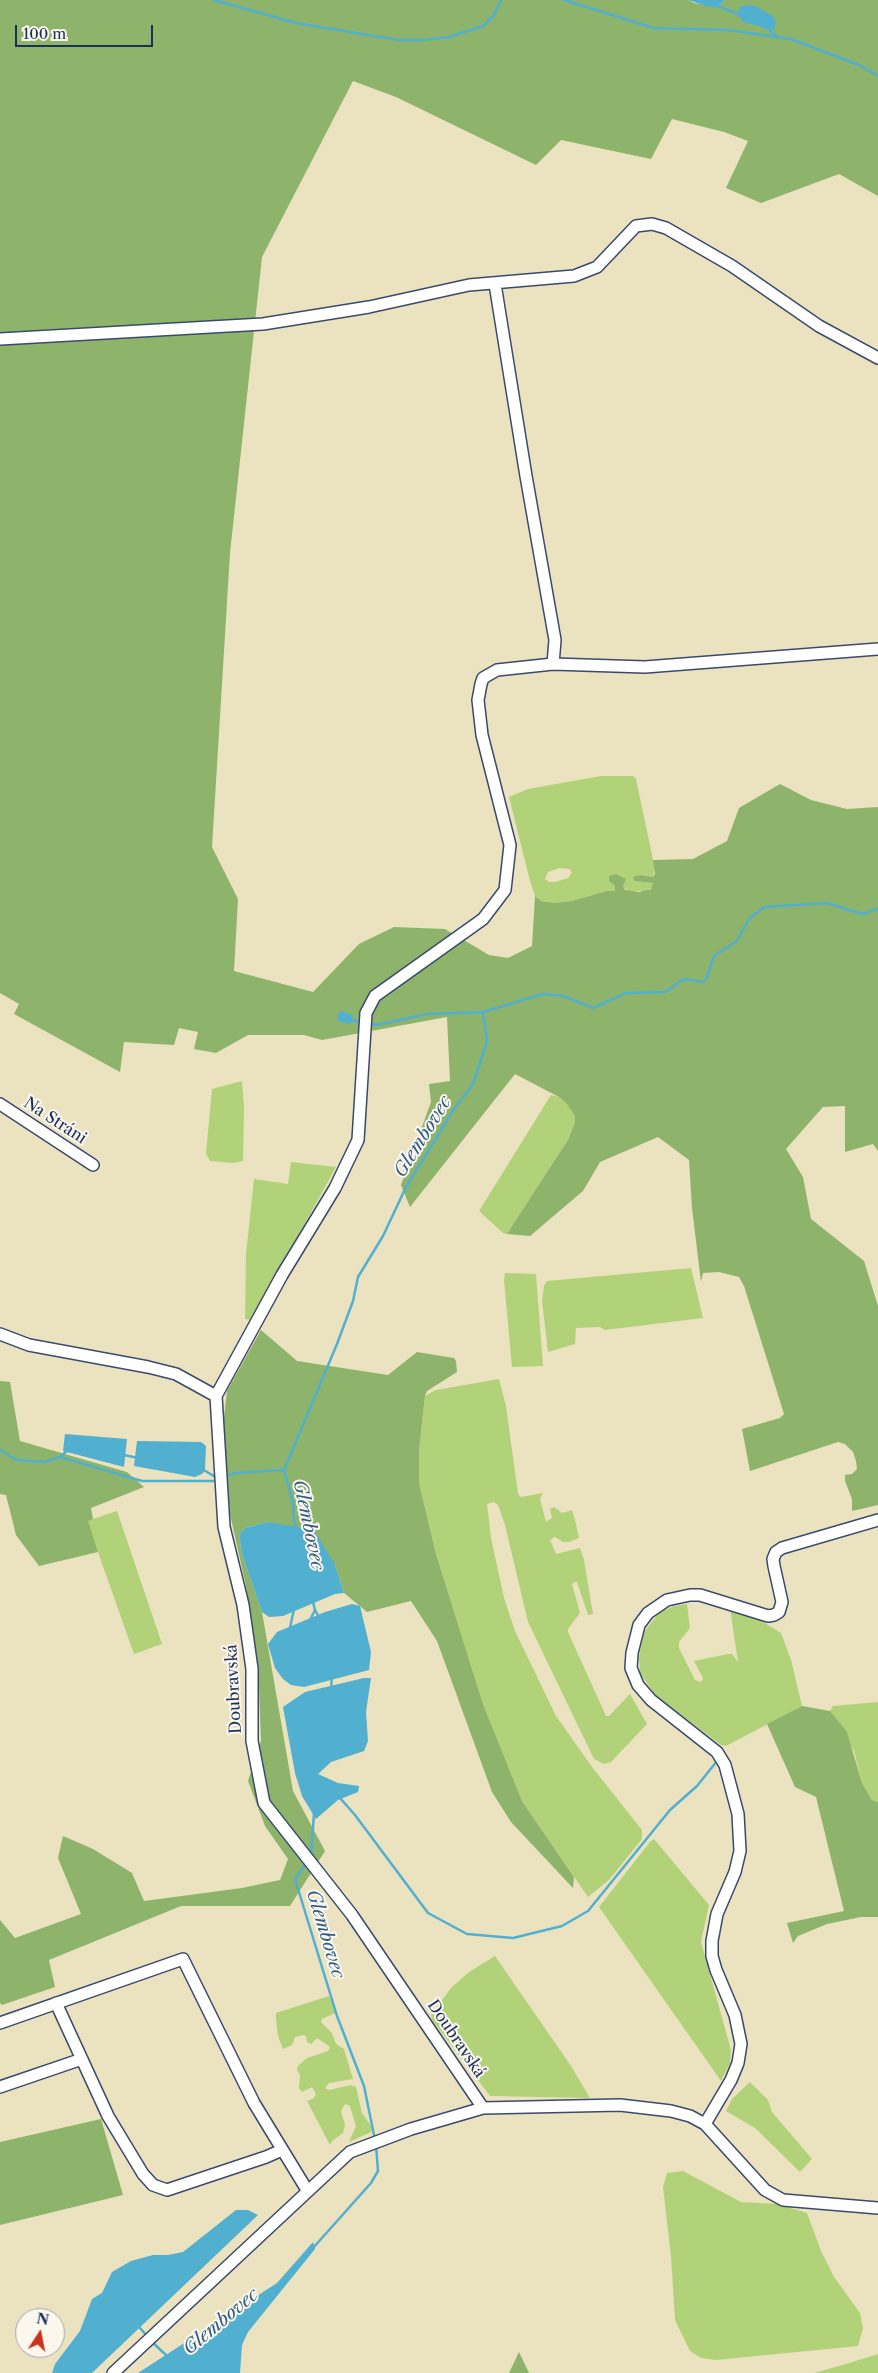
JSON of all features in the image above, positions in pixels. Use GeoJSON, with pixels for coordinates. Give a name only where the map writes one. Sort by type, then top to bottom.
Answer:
{"type":"FeatureCollection","features":[{"type":"Feature","properties":{"kind":"street"},"geometry":{"type":"LineString","coordinates":[[0,339],[263,324],[369,308],[469,285],[574,276],[597,267],[636,226],[652,224],[666,228],[732,266],[819,326],[878,358]]}},
{"type":"Feature","properties":{"kind":"street"},"geometry":{"type":"LineString","coordinates":[[495,284],[524,466],[555,640],[553,664]]}},
{"type":"Feature","properties":{"kind":"street"},"geometry":{"type":"LineString","coordinates":[[0,1334],[37,1347],[148,1367],[176,1374],[216,1396],[282,1275],[335,1188],[358,1140],[366,1013],[372,1001],[376,996],[483,919],[505,890],[510,845],[482,735],[478,700],[483,678],[497,670],[553,664],[645,667],[878,649]]}},
{"type":"Feature","properties":{"kind":"street","name":"Na Stráni"},"geometry":{"type":"LineString","coordinates":[[0,1104],[93,1165]]}},
{"type":"Feature","properties":{"kind":"street","name":"Doubravská"},"geometry":{"type":"LineString","coordinates":[[216,1396],[224,1527],[244,1614],[252,1669],[252,1740],[264,1803],[352,1915],[483,2108]]}},
{"type":"Feature","properties":{"kind":"street"},"geometry":{"type":"LineString","coordinates":[[705,2124],[731,2080],[738,2064],[741,2044],[735,2015],[712,1956],[712,1941],[717,1914],[735,1872],[740,1851],[738,1814],[725,1765],[717,1752],[651,1700],[638,1686],[631,1668],[632,1653],[639,1625],[648,1613],[667,1600],[678,1596],[700,1594],[768,1616],[774,1616],[779,1612],[782,1602],[773,1559],[776,1552],[782,1548],[878,1520]]}},
{"type":"Feature","properties":{"kind":"street"},"geometry":{"type":"LineString","coordinates":[[0,2023],[183,1959],[254,2103],[307,2190]]}},
{"type":"Feature","properties":{"kind":"street"},"geometry":{"type":"LineString","coordinates":[[56,2003],[125,2146],[143,2174],[154,2185],[167,2190],[282,2150]]}},
{"type":"Feature","properties":{"kind":"street"},"geometry":{"type":"LineString","coordinates":[[0,2087],[82,2059]]}},
{"type":"Feature","properties":{"kind":"street"},"geometry":{"type":"LineString","coordinates":[[113,2373],[307,2190],[350,2152],[412,2129],[483,2108],[620,2104],[671,2111],[690,2116],[705,2124],[765,2190],[783,2200],[878,2208]]}},
{"type":"Feature","properties":{"kind":"green space"},"geometry":{"type":"Polygon","coordinates":[[[0,0],[688,0],[694,3],[717,7],[725,0],[878,0],[878,196],[839,174],[761,203],[726,188],[748,141],[724,132],[672,119],[651,159],[561,140],[536,165],[396,97],[353,81],[262,257],[230,553],[212,847],[238,899],[234,971],[313,992],[359,944],[394,927],[445,929],[489,955],[508,958],[532,946],[535,896],[541,901],[554,903],[572,901],[606,891],[615,891],[615,886],[609,881],[609,876],[616,874],[626,879],[623,886],[625,890],[639,892],[651,889],[653,883],[635,881],[633,878],[642,875],[653,877],[655,874],[653,860],[693,859],[727,841],[739,808],[780,784],[811,800],[847,809],[878,807],[878,1151],[873,1144],[845,1152],[845,1106],[823,1107],[786,1149],[803,1177],[811,1219],[864,1261],[878,1306],[878,1505],[852,1511],[852,1499],[845,1481],[845,1475],[852,1474],[857,1469],[856,1461],[853,1452],[845,1444],[838,1442],[750,1471],[742,1429],[780,1418],[784,1414],[744,1286],[739,1277],[719,1272],[703,1273],[701,1282],[692,1208],[689,1160],[658,1137],[600,1162],[583,1191],[530,1236],[507,1234],[568,1140],[575,1122],[575,1116],[559,1097],[515,1074],[410,1207],[401,1185],[431,1102],[429,1084],[450,1081],[447,1017],[322,1040],[304,1035],[248,1035],[216,1053],[194,1049],[198,1032],[179,1028],[174,1045],[124,1042],[120,1072],[14,1014],[19,1004],[0,993],[0,0]]]}},
{"type":"Feature","properties":{"kind":"green space"},"geometry":{"type":"Polygon","coordinates":[[[601,776],[633,776],[636,779],[655,869],[653,877],[642,875],[636,881],[653,883],[653,887],[645,891],[628,891],[623,887],[625,879],[609,876],[609,881],[615,886],[616,891],[606,891],[572,901],[554,903],[541,901],[535,896],[530,881],[509,797],[528,789],[601,776]],[[560,868],[548,872],[545,879],[549,882],[555,882],[568,878],[572,872],[569,869],[560,868]]]}},
{"type":"Feature","properties":{"kind":"green space"},"geometry":{"type":"Polygon","coordinates":[[[242,1081],[244,1108],[243,1161],[233,1163],[210,1161],[206,1154],[212,1089],[242,1081]]]}},
{"type":"Feature","properties":{"kind":"green space"},"geometry":{"type":"Polygon","coordinates":[[[551,1095],[559,1097],[566,1103],[575,1116],[575,1122],[568,1140],[525,1208],[507,1234],[503,1233],[479,1211],[551,1095]]]}},
{"type":"Feature","properties":{"kind":"green space"},"geometry":{"type":"Polygon","coordinates":[[[291,1162],[336,1167],[254,1316],[251,1320],[245,1319],[246,1254],[254,1179],[288,1184],[291,1162]]]}},
{"type":"Feature","properties":{"kind":"green space"},"geometry":{"type":"Polygon","coordinates":[[[691,1268],[703,1318],[605,1330],[600,1327],[576,1328],[575,1344],[548,1352],[542,1301],[544,1286],[547,1281],[691,1268]]]}},
{"type":"Feature","properties":{"kind":"green space"},"geometry":{"type":"Polygon","coordinates":[[[505,1273],[536,1274],[543,1366],[512,1367],[504,1280],[505,1273]]]}},
{"type":"Feature","properties":{"kind":"green space"},"geometry":{"type":"Polygon","coordinates":[[[261,1330],[297,1361],[388,1375],[417,1352],[454,1358],[456,1361],[457,1372],[427,1391],[425,1396],[419,1450],[419,1483],[436,1554],[483,1704],[522,1801],[574,1877],[573,1888],[511,1822],[492,1792],[437,1641],[411,1601],[367,1612],[344,1593],[335,1565],[268,1522],[245,1528],[239,1535],[242,1554],[262,1612],[293,1791],[325,1851],[290,1906],[181,1906],[49,1960],[55,1987],[2,2005],[0,2003],[0,1920],[15,1938],[81,1914],[58,1858],[63,1836],[93,1849],[132,1873],[144,1901],[242,1888],[280,1880],[288,1859],[265,1826],[248,1781],[261,1741],[258,1664],[246,1586],[230,1514],[223,1426],[227,1391],[261,1330]]]}},
{"type":"Feature","properties":{"kind":"green space"},"geometry":{"type":"Polygon","coordinates":[[[499,1379],[506,1406],[518,1494],[521,1497],[543,1493],[540,1499],[546,1522],[552,1518],[550,1509],[554,1507],[562,1513],[572,1510],[575,1520],[579,1538],[569,1542],[563,1542],[555,1537],[550,1540],[556,1554],[580,1548],[584,1560],[593,1614],[588,1615],[577,1582],[575,1582],[572,1584],[580,1613],[568,1629],[568,1632],[606,1716],[609,1716],[630,1694],[647,1724],[611,1762],[604,1764],[594,1759],[528,1622],[505,1525],[498,1505],[494,1502],[487,1504],[491,1538],[504,1598],[515,1631],[556,1716],[592,1767],[642,1830],[642,1839],[609,1880],[588,1897],[522,1801],[483,1704],[436,1554],[419,1483],[419,1450],[425,1396],[436,1390],[499,1379]]]}},
{"type":"Feature","properties":{"kind":"green space"},"geometry":{"type":"Polygon","coordinates":[[[0,1381],[10,1382],[20,1441],[127,1472],[144,1487],[91,1508],[93,1519],[88,1521],[98,1552],[39,1566],[16,1535],[6,1495],[0,1494],[0,1381]]]}},
{"type":"Feature","properties":{"kind":"green space"},"geometry":{"type":"Polygon","coordinates":[[[117,1511],[162,1644],[134,1654],[87,1521],[117,1511]]]}},
{"type":"Feature","properties":{"kind":"green space"},"geometry":{"type":"Polygon","coordinates":[[[687,1604],[690,1628],[679,1642],[679,1648],[695,1680],[701,1682],[703,1678],[694,1661],[732,1654],[738,1662],[730,1608],[755,1617],[781,1633],[791,1660],[802,1706],[726,1746],[721,1745],[656,1696],[640,1673],[639,1657],[644,1632],[659,1613],[674,1606],[687,1604]]]}},
{"type":"Feature","properties":{"kind":"green space"},"geometry":{"type":"Polygon","coordinates":[[[878,1702],[878,1802],[872,1800],[862,1783],[854,1751],[830,1711],[833,1706],[878,1702]]]}},
{"type":"Feature","properties":{"kind":"green space"},"geometry":{"type":"Polygon","coordinates":[[[802,1706],[830,1711],[847,1732],[862,1783],[872,1800],[878,1802],[878,1917],[861,1917],[827,1924],[798,1936],[793,1943],[787,1923],[844,1911],[816,1797],[795,1787],[767,1724],[802,1706]]]}},
{"type":"Feature","properties":{"kind":"green space"},"geometry":{"type":"Polygon","coordinates":[[[654,1839],[709,1905],[701,1942],[731,2050],[730,2063],[721,2081],[599,1907],[654,1839]]]}},
{"type":"Feature","properties":{"kind":"green space"},"geometry":{"type":"Polygon","coordinates":[[[495,1956],[571,2066],[590,2098],[490,2096],[432,2020],[431,2015],[451,1988],[469,1972],[495,1956]]]}},
{"type":"Feature","properties":{"kind":"green space"},"geometry":{"type":"Polygon","coordinates":[[[329,1996],[336,2009],[335,2013],[322,2019],[321,2022],[332,2033],[336,2044],[344,2049],[353,2079],[329,2083],[325,2088],[329,2090],[351,2085],[356,2087],[362,2113],[372,2127],[371,2132],[349,2142],[356,2126],[350,2106],[345,2104],[341,2111],[345,2125],[343,2133],[332,2141],[330,2145],[307,2101],[314,2098],[316,2094],[312,2087],[302,2092],[299,2088],[300,2075],[297,2070],[298,2066],[307,2058],[328,2051],[330,2047],[317,2038],[311,2044],[307,2042],[306,2036],[303,2035],[295,2037],[292,2045],[283,2049],[278,2036],[276,2019],[276,2013],[329,1996]]]}},
{"type":"Feature","properties":{"kind":"green space"},"geometry":{"type":"Polygon","coordinates":[[[750,2082],[768,2100],[772,2112],[812,2159],[800,2172],[755,2128],[726,2111],[732,2099],[750,2082]]]}},
{"type":"Feature","properties":{"kind":"green space"},"geometry":{"type":"Polygon","coordinates":[[[101,2119],[123,2195],[0,2225],[0,2142],[101,2119]]]}},
{"type":"Feature","properties":{"kind":"green space"},"geometry":{"type":"Polygon","coordinates":[[[683,2171],[741,2202],[777,2204],[807,2213],[821,2251],[834,2277],[860,2313],[863,2328],[858,2346],[716,2360],[701,2358],[690,2351],[675,2320],[671,2256],[663,2187],[667,2173],[683,2171]]]}},
{"type":"Feature","properties":{"kind":"green space"},"geometry":{"type":"Polygon","coordinates":[[[519,2352],[529,2373],[509,2373],[519,2352]]]}},
{"type":"Feature","properties":{"kind":"green space"},"geometry":{"type":"Polygon","coordinates":[[[878,2354],[878,2373],[814,2373],[846,2364],[878,2354]]]}},
{"type":"Feature","properties":{"kind":"water"},"geometry":{"type":"Polygon","coordinates":[[[688,0],[725,0],[717,7],[709,7],[688,0]]]}},
{"type":"Feature","properties":{"kind":"water"},"geometry":{"type":"Polygon","coordinates":[[[741,6],[755,6],[773,16],[776,22],[774,30],[743,22],[737,13],[741,6]]]}},
{"type":"Feature","properties":{"kind":"water"},"geometry":{"type":"Polygon","coordinates":[[[342,1011],[352,1015],[354,1021],[348,1024],[337,1020],[339,1012],[342,1011]]]}},
{"type":"Feature","properties":{"kind":"water"},"geometry":{"type":"Polygon","coordinates":[[[65,1434],[127,1439],[124,1467],[63,1451],[65,1434]]]}},
{"type":"Feature","properties":{"kind":"water"},"geometry":{"type":"Polygon","coordinates":[[[137,1441],[201,1442],[206,1446],[205,1470],[202,1474],[195,1477],[134,1466],[137,1441]]]}},
{"type":"Feature","properties":{"kind":"water"},"geometry":{"type":"Polygon","coordinates":[[[268,1522],[314,1530],[335,1565],[344,1593],[335,1594],[283,1616],[269,1617],[262,1612],[242,1554],[239,1535],[245,1528],[268,1522]]]}},
{"type":"Feature","properties":{"kind":"water"},"geometry":{"type":"Polygon","coordinates":[[[352,1604],[360,1606],[371,1652],[369,1670],[304,1687],[291,1685],[283,1679],[275,1668],[268,1644],[277,1632],[325,1612],[352,1604]]]}},
{"type":"Feature","properties":{"kind":"water"},"geometry":{"type":"Polygon","coordinates":[[[371,1678],[366,1712],[368,1741],[364,1751],[331,1762],[318,1774],[338,1783],[359,1786],[358,1792],[338,1800],[316,1819],[302,1796],[295,1773],[283,1707],[305,1692],[371,1678]]]}},
{"type":"Feature","properties":{"kind":"water"},"geometry":{"type":"Polygon","coordinates":[[[236,2210],[248,2210],[258,2215],[92,2373],[52,2373],[60,2358],[65,2358],[65,2351],[80,2331],[92,2299],[102,2293],[112,2272],[131,2261],[153,2255],[183,2252],[236,2210]]]}},
{"type":"Feature","properties":{"kind":"water"},"geometry":{"type":"Polygon","coordinates":[[[313,2242],[315,2249],[248,2332],[242,2345],[240,2373],[138,2373],[277,2283],[313,2242]]]}},
{"type":"Feature","properties":{"kind":"waterway"},"geometry":{"type":"LineString","coordinates":[[214,0],[296,23],[398,40],[449,37],[483,26],[494,15],[501,0]]}},
{"type":"Feature","properties":{"kind":"waterway"},"geometry":{"type":"LineString","coordinates":[[564,0],[654,28],[729,30],[791,39],[859,65],[878,76]]}},
{"type":"Feature","properties":{"kind":"waterway"},"geometry":{"type":"LineString","coordinates":[[715,5],[741,15]]}},
{"type":"Feature","properties":{"kind":"waterway"},"geometry":{"type":"LineString","coordinates":[[765,27],[777,36]]}},
{"type":"Feature","properties":{"kind":"waterway","name":"Glembovec"},"geometry":{"type":"LineString","coordinates":[[298,1530],[294,1522],[293,1503],[284,1470],[337,1344],[353,1301],[358,1277],[383,1236],[406,1187],[454,1109],[473,1084],[487,1041],[483,1012],[543,994],[563,996],[593,1008],[626,993],[665,992],[684,979],[702,982],[706,980],[714,956],[737,941],[749,919],[764,907],[827,903],[862,914],[878,909]]}},
{"type":"Feature","properties":{"kind":"waterway"},"geometry":{"type":"LineString","coordinates":[[368,1023],[376,1025],[428,1014],[483,1012]]}},
{"type":"Feature","properties":{"kind":"waterway"},"geometry":{"type":"LineString","coordinates":[[354,1021],[363,1022]]}},
{"type":"Feature","properties":{"kind":"waterway"},"geometry":{"type":"LineString","coordinates":[[0,1450],[17,1460],[44,1462],[60,1457],[142,1481],[217,1481]]}},
{"type":"Feature","properties":{"kind":"waterway"},"geometry":{"type":"LineString","coordinates":[[60,1457],[68,1450]]}},
{"type":"Feature","properties":{"kind":"waterway"},"geometry":{"type":"LineString","coordinates":[[124,1455],[138,1458]]}},
{"type":"Feature","properties":{"kind":"waterway"},"geometry":{"type":"LineString","coordinates":[[202,1469],[217,1478]]}},
{"type":"Feature","properties":{"kind":"waterway"},"geometry":{"type":"LineString","coordinates":[[224,1478],[234,1473],[284,1470]]}},
{"type":"Feature","properties":{"kind":"waterway"},"geometry":{"type":"LineString","coordinates":[[313,1602],[319,1617]]}},
{"type":"Feature","properties":{"kind":"waterway","name":"Glembovec"},"geometry":{"type":"LineString","coordinates":[[290,1628],[294,1609]]}},
{"type":"Feature","properties":{"kind":"waterway"},"geometry":{"type":"LineString","coordinates":[[310,1620],[315,1610]]}},
{"type":"Feature","properties":{"kind":"waterway"},"geometry":{"type":"LineString","coordinates":[[331,1689],[332,1677]]}},
{"type":"Feature","properties":{"kind":"waterway"},"geometry":{"type":"LineString","coordinates":[[340,1798],[355,1815],[428,1913],[467,1934],[513,1938],[562,1926],[588,1911],[670,1810],[697,1786],[717,1761]]}},
{"type":"Feature","properties":{"kind":"waterway","name":"Glembovec"},"geometry":{"type":"LineString","coordinates":[[311,1858],[314,1813]]}},
{"type":"Feature","properties":{"kind":"waterway","name":"Glembovec"},"geometry":{"type":"LineString","coordinates":[[306,1864],[295,1879],[337,2016],[364,2086],[375,2140]]}},
{"type":"Feature","properties":{"kind":"waterway","name":"Glembovec"},"geometry":{"type":"LineString","coordinates":[[313,2248],[371,2183],[378,2171],[376,2145]]}},
{"type":"Feature","properties":{"kind":"waterway","name":"Glembovec"},"geometry":{"type":"LineString","coordinates":[[140,2328],[147,2336]]}},
{"type":"Feature","properties":{"kind":"waterway","name":"Glembovec"},"geometry":{"type":"LineString","coordinates":[[152,2342],[166,2355]]}}]}
